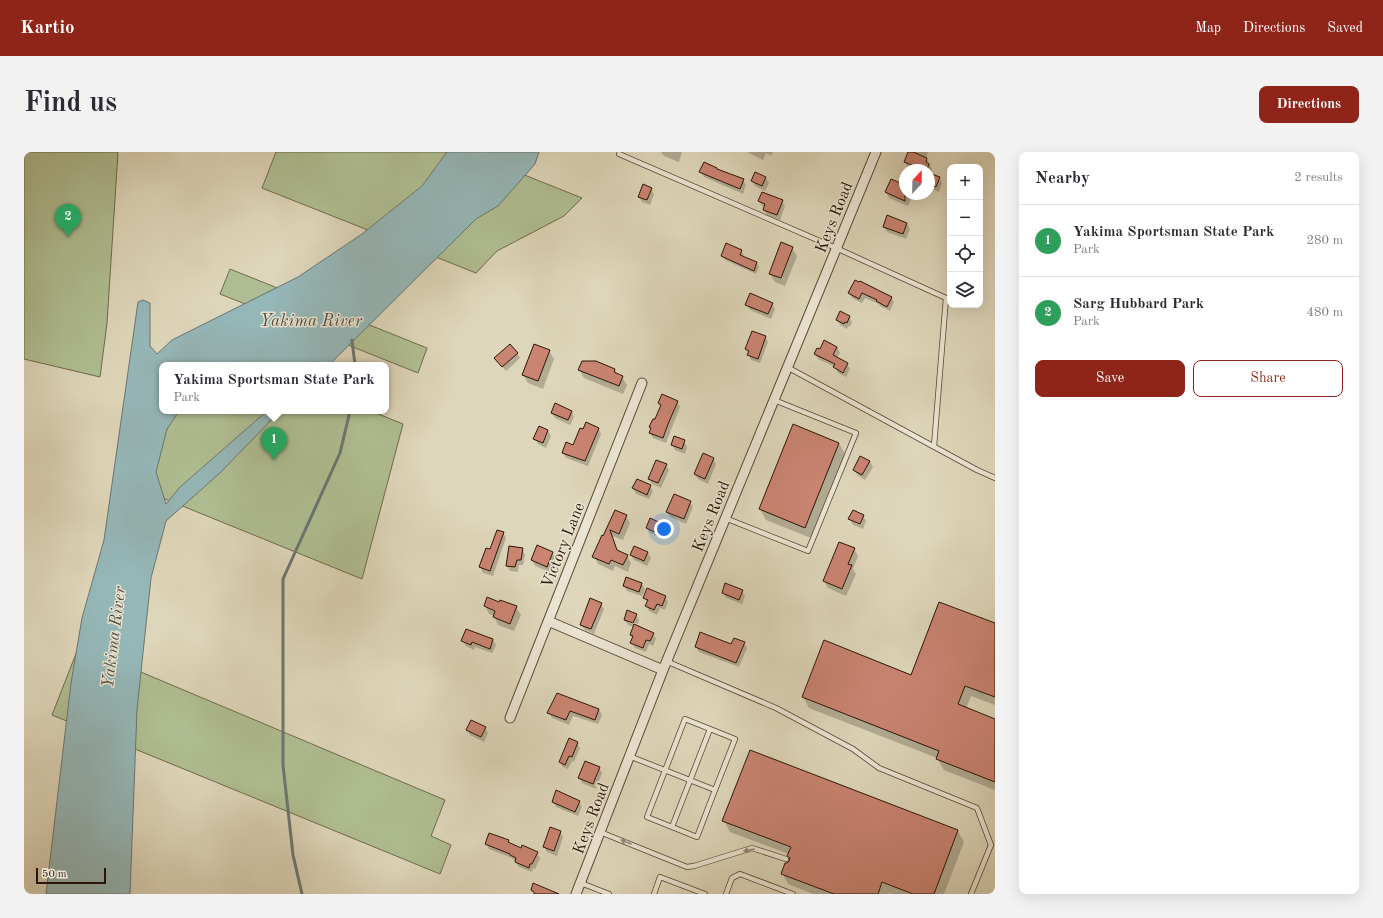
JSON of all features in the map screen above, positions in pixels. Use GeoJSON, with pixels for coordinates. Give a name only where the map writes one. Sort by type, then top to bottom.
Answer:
{"type":"FeatureCollection","features":[{"type":"Feature","properties":{"kind":"street","name":"Keys Road"},"geometry":{"type":"LineString","coordinates":[[576,894],[665,665],[876,152]]}},
{"type":"Feature","properties":{"kind":"street","name":"Victory Lane"},"geometry":{"type":"LineString","coordinates":[[510,718],[642,383]]}},
{"type":"Feature","properties":{"kind":"street"},"geometry":{"type":"LineString","coordinates":[[548,621],[665,665]]}},
{"type":"Feature","properties":{"kind":"lane"},"geometry":{"type":"LineString","coordinates":[[618,154],[836,248],[946,298],[934,446]]}},
{"type":"Feature","properties":{"kind":"lane"},"geometry":{"type":"LineString","coordinates":[[787,367],[995,478]]}},
{"type":"Feature","properties":{"kind":"lane"},"geometry":{"type":"LineString","coordinates":[[725,518],[808,551],[856,433],[774,400]]}},
{"type":"Feature","properties":{"kind":"lane"},"geometry":{"type":"LineString","coordinates":[[665,665],[776,708],[853,749],[879,768],[978,808],[991,844],[972,894]]}},
{"type":"Feature","properties":{"kind":"lane"},"geometry":{"type":"LineString","coordinates":[[685,719],[710,729],[735,739],[697,837],[647,817],[685,719]]}},
{"type":"Feature","properties":{"kind":"lane"},"geometry":{"type":"LineString","coordinates":[[672,827],[710,729]]}},
{"type":"Feature","properties":{"kind":"lane"},"geometry":{"type":"LineString","coordinates":[[629,756],[715,790]]}},
{"type":"Feature","properties":{"kind":"lane"},"geometry":{"type":"LineString","coordinates":[[600,832],[688,867],[752,848],[786,859]]}},
{"type":"Feature","properties":{"kind":"lane"},"geometry":{"type":"LineString","coordinates":[[726,894],[732,878],[740,874],[793,894]]}},
{"type":"Feature","properties":{"kind":"lane"},"geometry":{"type":"LineString","coordinates":[[654,894],[660,876],[705,894]]}},
{"type":"Feature","properties":{"kind":"lane"},"geometry":{"type":"LineString","coordinates":[[580,883],[609,894]]}},
{"type":"Feature","properties":{"kind":"green space"},"geometry":{"type":"Polygon","coordinates":[[[24,152],[118,152],[107,323],[100,377],[24,359],[24,152]]]}},
{"type":"Feature","properties":{"kind":"green space"},"geometry":{"type":"Polygon","coordinates":[[[276,152],[467,152],[582,198],[564,216],[497,251],[476,273],[262,188],[276,152]]]}},
{"type":"Feature","properties":{"kind":"green space"},"geometry":{"type":"Polygon","coordinates":[[[230,269],[427,348],[418,373],[220,294],[230,269]]]}},
{"type":"Feature","properties":{"kind":"green space"},"geometry":{"type":"Polygon","coordinates":[[[173,414],[378,414],[403,424],[362,579],[143,490],[173,414]]]}},
{"type":"Feature","properties":{"kind":"green space"},"geometry":{"type":"Polygon","coordinates":[[[79,646],[445,800],[431,836],[451,845],[440,874],[52,715],[79,646]]]}},
{"type":"Feature","properties":{"kind":"water","name":"Yakima River"},"geometry":{"type":"Polygon","coordinates":[[[447,152],[539,152],[535,164],[498,206],[476,219],[332,362],[159,362],[159,414],[177,414],[167,429],[156,472],[166,504],[180,487],[264,414],[277,414],[221,472],[166,521],[151,578],[137,709],[130,894],[46,894],[71,683],[82,618],[104,540],[138,302],[143,300],[150,303],[150,346],[157,354],[172,340],[298,277],[362,234],[422,186],[447,152]]]}},
{"type":"Feature","properties":{"kind":"building"},"geometry":{"type":"Polygon","coordinates":[[[908,152],[913,152],[927,158],[926,162],[929,164],[909,164],[904,162],[908,152]]]}},
{"type":"Feature","properties":{"kind":"building"},"geometry":{"type":"Polygon","coordinates":[[[704,162],[717,169],[744,179],[740,189],[699,172],[704,162]]]}},
{"type":"Feature","properties":{"kind":"building"},"geometry":{"type":"Polygon","coordinates":[[[755,172],[766,177],[762,186],[751,181],[755,172]]]}},
{"type":"Feature","properties":{"kind":"building"},"geometry":{"type":"Polygon","coordinates":[[[935,175],[940,177],[935,187],[935,175]]]}},
{"type":"Feature","properties":{"kind":"building"},"geometry":{"type":"Polygon","coordinates":[[[891,179],[899,182],[899,198],[885,192],[891,179]]]}},
{"type":"Feature","properties":{"kind":"building"},"geometry":{"type":"Polygon","coordinates":[[[643,184],[652,188],[647,200],[638,197],[643,184]]]}},
{"type":"Feature","properties":{"kind":"building"},"geometry":{"type":"Polygon","coordinates":[[[762,192],[783,200],[777,215],[763,210],[765,204],[758,201],[762,192]]]}},
{"type":"Feature","properties":{"kind":"building"},"geometry":{"type":"Polygon","coordinates":[[[887,215],[907,223],[903,234],[883,227],[887,215]]]}},
{"type":"Feature","properties":{"kind":"building"},"geometry":{"type":"Polygon","coordinates":[[[781,242],[793,247],[781,278],[769,274],[781,242]]]}},
{"type":"Feature","properties":{"kind":"building"},"geometry":{"type":"Polygon","coordinates":[[[726,243],[742,250],[740,255],[757,262],[754,271],[721,256],[726,243]]]}},
{"type":"Feature","properties":{"kind":"building"},"geometry":{"type":"Polygon","coordinates":[[[855,280],[892,297],[887,307],[876,301],[877,300],[862,293],[859,299],[848,293],[855,280]]]}},
{"type":"Feature","properties":{"kind":"building"},"geometry":{"type":"Polygon","coordinates":[[[750,293],[773,303],[768,314],[745,305],[750,293]]]}},
{"type":"Feature","properties":{"kind":"building"},"geometry":{"type":"Polygon","coordinates":[[[840,311],[850,316],[847,323],[845,322],[844,324],[836,320],[840,311]]]}},
{"type":"Feature","properties":{"kind":"building"},"geometry":{"type":"Polygon","coordinates":[[[752,331],[766,336],[758,359],[747,355],[749,351],[745,349],[752,331]]]}},
{"type":"Feature","properties":{"kind":"building"},"geometry":{"type":"Polygon","coordinates":[[[824,340],[837,347],[833,355],[848,363],[843,373],[833,367],[835,364],[814,354],[817,348],[820,349],[824,340]]]}},
{"type":"Feature","properties":{"kind":"building"},"geometry":{"type":"Polygon","coordinates":[[[510,344],[518,353],[502,367],[494,358],[510,344]]]}},
{"type":"Feature","properties":{"kind":"building"},"geometry":{"type":"Polygon","coordinates":[[[534,344],[550,350],[538,381],[522,375],[534,344]]]}},
{"type":"Feature","properties":{"kind":"building"},"geometry":{"type":"Polygon","coordinates":[[[582,361],[596,361],[615,369],[614,372],[623,376],[619,386],[578,370],[582,361]]]}},
{"type":"Feature","properties":{"kind":"building"},"geometry":{"type":"Polygon","coordinates":[[[662,394],[678,401],[663,438],[649,433],[651,428],[649,427],[653,419],[655,419],[661,405],[658,403],[662,394]]]}},
{"type":"Feature","properties":{"kind":"building"},"geometry":{"type":"Polygon","coordinates":[[[555,403],[572,411],[568,420],[551,413],[555,403]]]}},
{"type":"Feature","properties":{"kind":"building"},"geometry":{"type":"Polygon","coordinates":[[[586,422],[599,428],[585,461],[562,453],[566,442],[573,445],[580,428],[583,429],[586,422]]]}},
{"type":"Feature","properties":{"kind":"building"},"geometry":{"type":"Polygon","coordinates":[[[793,424],[839,443],[805,528],[759,509],[793,424]]]}},
{"type":"Feature","properties":{"kind":"building"},"geometry":{"type":"Polygon","coordinates":[[[539,426],[548,430],[543,443],[533,439],[539,426]]]}},
{"type":"Feature","properties":{"kind":"building"},"geometry":{"type":"Polygon","coordinates":[[[674,436],[685,440],[682,449],[671,445],[674,436]]]}},
{"type":"Feature","properties":{"kind":"building"},"geometry":{"type":"Polygon","coordinates":[[[703,453],[714,458],[705,479],[694,474],[703,453]]]}},
{"type":"Feature","properties":{"kind":"building"},"geometry":{"type":"Polygon","coordinates":[[[860,456],[870,461],[862,475],[853,470],[860,456]]]}},
{"type":"Feature","properties":{"kind":"building"},"geometry":{"type":"Polygon","coordinates":[[[656,460],[667,464],[658,483],[648,479],[656,460]]]}},
{"type":"Feature","properties":{"kind":"building"},"geometry":{"type":"Polygon","coordinates":[[[637,479],[651,485],[647,495],[632,488],[637,479]]]}},
{"type":"Feature","properties":{"kind":"building"},"geometry":{"type":"Polygon","coordinates":[[[674,494],[691,501],[684,519],[666,512],[674,494]]]}},
{"type":"Feature","properties":{"kind":"building"},"geometry":{"type":"Polygon","coordinates":[[[615,510],[627,515],[619,534],[610,530],[617,550],[628,555],[623,565],[611,560],[609,564],[592,557],[615,510]]]}},
{"type":"Feature","properties":{"kind":"building"},"geometry":{"type":"Polygon","coordinates":[[[853,510],[864,515],[860,524],[848,519],[853,510]]]}},
{"type":"Feature","properties":{"kind":"building"},"geometry":{"type":"Polygon","coordinates":[[[650,518],[663,524],[659,534],[646,528],[650,518]]]}},
{"type":"Feature","properties":{"kind":"building"},"geometry":{"type":"Polygon","coordinates":[[[497,530],[504,532],[490,571],[479,567],[486,548],[490,549],[497,530]]]}},
{"type":"Feature","properties":{"kind":"building"},"geometry":{"type":"Polygon","coordinates":[[[839,542],[855,548],[848,564],[852,565],[842,589],[823,581],[839,542]]]}},
{"type":"Feature","properties":{"kind":"building"},"geometry":{"type":"Polygon","coordinates":[[[537,545],[553,552],[547,567],[531,560],[537,545]]]}},
{"type":"Feature","properties":{"kind":"building"},"geometry":{"type":"Polygon","coordinates":[[[509,546],[523,548],[521,560],[517,560],[515,567],[506,566],[509,546]]]}},
{"type":"Feature","properties":{"kind":"building"},"geometry":{"type":"Polygon","coordinates":[[[634,546],[648,552],[644,561],[630,555],[634,546]]]}},
{"type":"Feature","properties":{"kind":"building"},"geometry":{"type":"Polygon","coordinates":[[[626,577],[642,583],[639,592],[623,586],[626,577]]]}},
{"type":"Feature","properties":{"kind":"building"},"geometry":{"type":"Polygon","coordinates":[[[725,583],[743,590],[739,600],[722,593],[725,583]]]}},
{"type":"Feature","properties":{"kind":"building"},"geometry":{"type":"Polygon","coordinates":[[[647,588],[666,596],[662,606],[657,604],[654,610],[645,606],[648,600],[643,598],[647,588]]]}},
{"type":"Feature","properties":{"kind":"building"},"geometry":{"type":"Polygon","coordinates":[[[487,597],[499,602],[500,600],[517,606],[510,624],[493,617],[495,611],[484,606],[487,597]]]}},
{"type":"Feature","properties":{"kind":"building"},"geometry":{"type":"Polygon","coordinates":[[[590,598],[602,603],[591,629],[580,625],[590,598]]]}},
{"type":"Feature","properties":{"kind":"building"},"geometry":{"type":"Polygon","coordinates":[[[939,602],[995,623],[995,697],[965,686],[958,704],[995,719],[995,782],[936,759],[939,751],[802,697],[824,640],[911,675],[939,602]]]}},
{"type":"Feature","properties":{"kind":"building"},"geometry":{"type":"Polygon","coordinates":[[[627,610],[637,614],[633,623],[624,620],[627,610]]]}},
{"type":"Feature","properties":{"kind":"building"},"geometry":{"type":"Polygon","coordinates":[[[634,624],[654,633],[650,641],[646,640],[643,648],[630,643],[633,636],[630,635],[634,624]]]}},
{"type":"Feature","properties":{"kind":"building"},"geometry":{"type":"Polygon","coordinates":[[[466,629],[493,639],[490,649],[472,642],[471,645],[461,641],[466,629]]]}},
{"type":"Feature","properties":{"kind":"building"},"geometry":{"type":"Polygon","coordinates":[[[700,632],[731,644],[734,638],[745,642],[736,663],[695,647],[700,632]]]}},
{"type":"Feature","properties":{"kind":"building"},"geometry":{"type":"Polygon","coordinates":[[[557,693],[599,709],[595,720],[570,711],[566,720],[547,713],[557,693]]]}},
{"type":"Feature","properties":{"kind":"building"},"geometry":{"type":"Polygon","coordinates":[[[471,720],[486,727],[481,737],[466,730],[471,720]]]}},
{"type":"Feature","properties":{"kind":"building"},"geometry":{"type":"Polygon","coordinates":[[[569,738],[578,742],[572,757],[569,756],[565,765],[559,762],[569,738]]]}},
{"type":"Feature","properties":{"kind":"building"},"geometry":{"type":"Polygon","coordinates":[[[750,750],[958,830],[934,894],[913,894],[882,882],[878,894],[834,894],[781,874],[785,863],[789,861],[790,858],[787,856],[791,847],[722,821],[750,750]]]}},
{"type":"Feature","properties":{"kind":"building"},"geometry":{"type":"Polygon","coordinates":[[[585,761],[600,767],[593,784],[578,778],[585,761]]]}},
{"type":"Feature","properties":{"kind":"building"},"geometry":{"type":"Polygon","coordinates":[[[556,790],[580,801],[575,812],[552,802],[556,790]]]}},
{"type":"Feature","properties":{"kind":"building"},"geometry":{"type":"Polygon","coordinates":[[[550,827],[561,831],[554,851],[543,847],[550,827]]]}},
{"type":"Feature","properties":{"kind":"building"},"geometry":{"type":"Polygon","coordinates":[[[489,833],[509,840],[508,842],[521,848],[522,845],[538,852],[529,868],[515,862],[516,858],[510,854],[485,844],[489,833]]]}},
{"type":"Feature","properties":{"kind":"building"},"geometry":{"type":"Polygon","coordinates":[[[533,883],[559,894],[534,894],[531,890],[533,883]]]}},
{"type":"Feature","properties":{"kind":"waterway"},"geometry":{"type":"LineString","coordinates":[[352,340],[355,362]]}},
{"type":"Feature","properties":{"kind":"waterway"},"geometry":{"type":"LineString","coordinates":[[302,894],[293,855],[283,765],[283,579],[340,453],[349,414]]}},
{"type":"Feature","properties":{"kind":"place","name":"Sarg Hubbard Park"},"geometry":{"type":"Point","coordinates":[68,237]}},
{"type":"Feature","properties":{"kind":"place","name":"Yakima Sportsman State Park"},"geometry":{"type":"Point","coordinates":[274,460]}}]}
